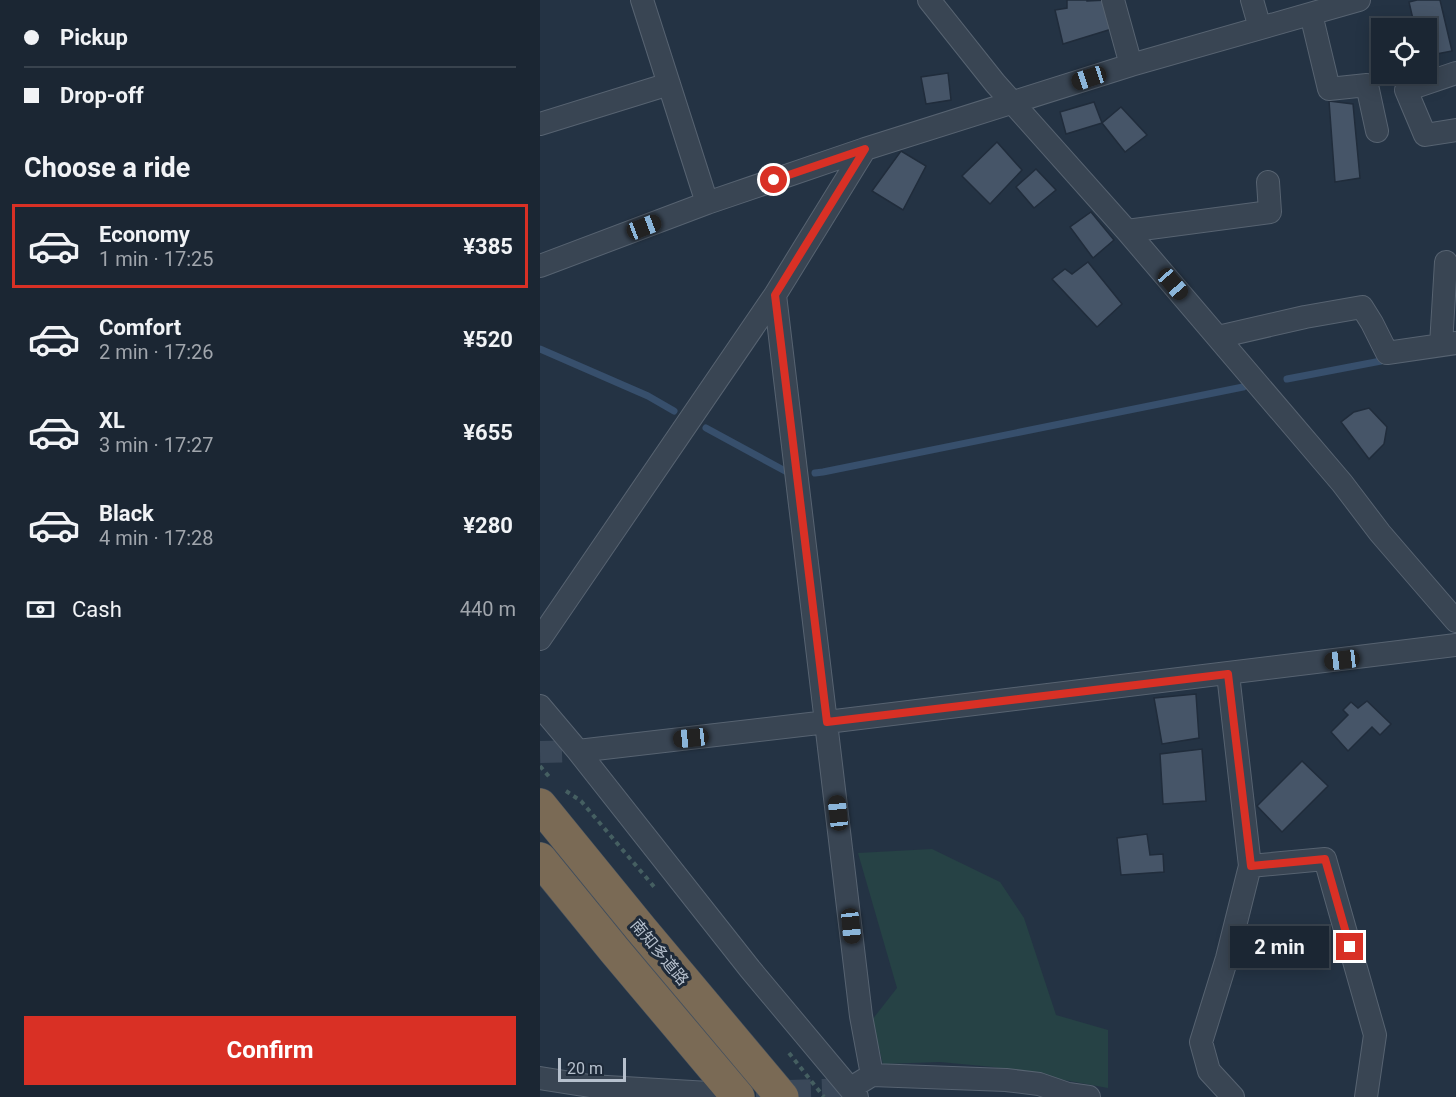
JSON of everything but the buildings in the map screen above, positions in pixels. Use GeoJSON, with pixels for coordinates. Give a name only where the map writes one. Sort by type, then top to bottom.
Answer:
{"type":"FeatureCollection","features":[{"type":"Feature","properties":{"kind":"highway","name":"南知多道路"},"geometry":{"type":"LineString","coordinates":[[540,805],[782,1097]]}},
{"type":"Feature","properties":{"kind":"highway","name":"南知多道路"},"geometry":{"type":"LineString","coordinates":[[540,859],[615,951],[724,1095]]}},
{"type":"Feature","properties":{"kind":"street"},"geometry":{"type":"LineString","coordinates":[[642,0],[707,203]]}},
{"type":"Feature","properties":{"kind":"street"},"geometry":{"type":"LineString","coordinates":[[929,0],[995,83],[1218,337],[1456,621]]}},
{"type":"Feature","properties":{"kind":"street"},"geometry":{"type":"LineString","coordinates":[[1113,0],[1131,65]]}},
{"type":"Feature","properties":{"kind":"street"},"geometry":{"type":"LineString","coordinates":[[1252,0],[1260,28]]}},
{"type":"Feature","properties":{"kind":"street"},"geometry":{"type":"LineString","coordinates":[[540,266],[707,203],[865,149],[1131,65],[1359,0]]}},
{"type":"Feature","properties":{"kind":"street"},"geometry":{"type":"LineString","coordinates":[[1311,14],[1329,89],[1367,85],[1377,131]]}},
{"type":"Feature","properties":{"kind":"street"},"geometry":{"type":"LineString","coordinates":[[1456,73],[1406,90],[1425,135],[1456,130]]}},
{"type":"Feature","properties":{"kind":"street"},"geometry":{"type":"LineString","coordinates":[[540,124],[669,84]]}},
{"type":"Feature","properties":{"kind":"street"},"geometry":{"type":"LineString","coordinates":[[540,639],[775,295],[865,149]]}},
{"type":"Feature","properties":{"kind":"street"},"geometry":{"type":"LineString","coordinates":[[1127,231],[1270,212],[1268,182]]}},
{"type":"Feature","properties":{"kind":"street"},"geometry":{"type":"LineString","coordinates":[[1218,337],[1305,317],[1362,308],[1387,353],[1448,344],[1446,262]]}},
{"type":"Feature","properties":{"kind":"street"},"geometry":{"type":"LineString","coordinates":[[775,295],[861,1016],[872,1075]]}},
{"type":"Feature","properties":{"kind":"street"},"geometry":{"type":"LineString","coordinates":[[578,751],[1456,645]]}},
{"type":"Feature","properties":{"kind":"street"},"geometry":{"type":"LineString","coordinates":[[1228,674],[1251,866],[1227,958],[1201,1042],[1209,1071],[1233,1097]]}},
{"type":"Feature","properties":{"kind":"street"},"geometry":{"type":"LineString","coordinates":[[540,706],[578,751],[742,975],[854,1093],[872,1075],[1006,1080],[1039,1084],[1073,1096]]}},
{"type":"Feature","properties":{"kind":"street"},"geometry":{"type":"LineString","coordinates":[[1251,866],[1325,859],[1375,1035],[1366,1097]]}},
{"type":"Feature","properties":{"kind":"street"},"geometry":{"type":"LineString","coordinates":[[540,1078],[589,1091],[724,1095]]}},
{"type":"Feature","properties":{"kind":"green space"},"geometry":{"type":"Polygon","coordinates":[[[932,849],[1000,882],[1024,918],[1056,1015],[1108,1030],[1108,1088],[993,1067],[940,1062],[883,1064],[872,1020],[897,988],[858,853],[932,849]]]}},
{"type":"Feature","properties":{"kind":"waterway"},"geometry":{"type":"LineString","coordinates":[[540,349],[648,396],[674,411]]}},
{"type":"Feature","properties":{"kind":"waterway"},"geometry":{"type":"LineString","coordinates":[[1287,379],[1381,361]]}},
{"type":"Feature","properties":{"kind":"waterway"},"geometry":{"type":"LineString","coordinates":[[815,473],[1243,387]]}},
{"type":"Feature","properties":{"kind":"waterway"},"geometry":{"type":"LineString","coordinates":[[706,428],[787,472]]}},
{"type":"Feature","properties":{"kind":"tunnel"},"geometry":{"type":"LineString","coordinates":[[540,752],[578,751]]}},
{"type":"Feature","properties":{"kind":"tunnel"},"geometry":{"type":"LineString","coordinates":[[723,1093],[850,1089]]}},
{"type":"Feature","properties":{"kind":"route"},"geometry":{"type":"LineString","coordinates":[[774,180],[865,149],[775,295],[827,722],[1228,674],[1251,866],[1325,859],[1350,947]]}}]}
